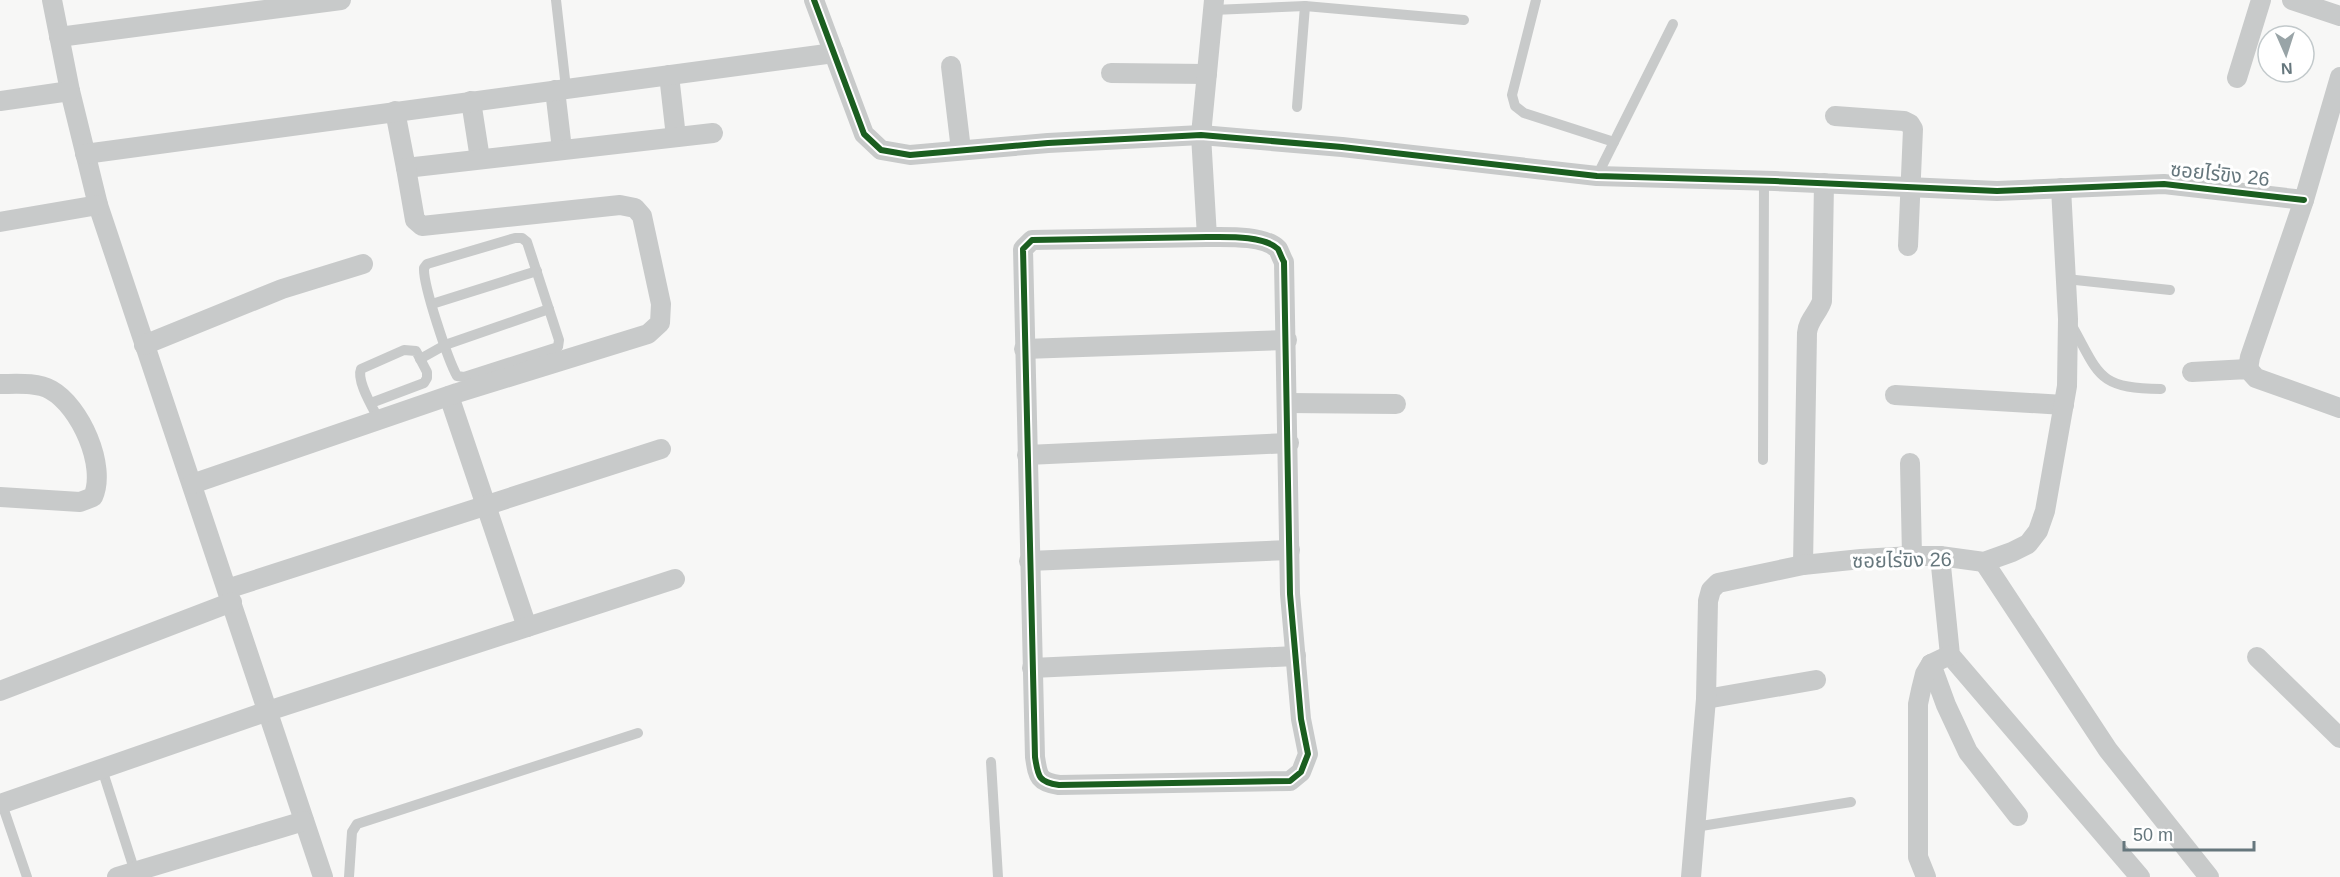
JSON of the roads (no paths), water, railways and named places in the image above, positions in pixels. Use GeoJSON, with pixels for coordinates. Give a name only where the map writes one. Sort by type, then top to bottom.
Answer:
{"type":"FeatureCollection","features":[{"type":"Feature","properties":{"kind":"street"},"geometry":{"type":"LineString","coordinates":[[52,0],[70,91],[98,205],[323,877]]}},
{"type":"Feature","properties":{"kind":"street"},"geometry":{"type":"LineString","coordinates":[[59,37],[337,0]]}},
{"type":"Feature","properties":{"kind":"street"},"geometry":{"type":"LineString","coordinates":[[814,0],[864,134],[881,150],[910,155],[1201,135],[1342,147],[1597,176],[1997,191],[2061,188]]}},
{"type":"Feature","properties":{"kind":"street"},"geometry":{"type":"LineString","coordinates":[[2237,78],[2261,0]]}},
{"type":"Feature","properties":{"kind":"street"},"geometry":{"type":"LineString","coordinates":[[2292,0],[2340,16]]}},
{"type":"Feature","properties":{"kind":"street"},"geometry":{"type":"LineString","coordinates":[[1207,237],[1201,135],[1214,5]]}},
{"type":"Feature","properties":{"kind":"street"},"geometry":{"type":"LineString","coordinates":[[86,153],[834,53]]}},
{"type":"Feature","properties":{"kind":"street"},"geometry":{"type":"LineString","coordinates":[[951,66],[961,150]]}},
{"type":"Feature","properties":{"kind":"street"},"geometry":{"type":"LineString","coordinates":[[1111,73],[1207,74]]}},
{"type":"Feature","properties":{"kind":"street"},"geometry":{"type":"LineString","coordinates":[[669,75],[676,137]]}},
{"type":"Feature","properties":{"kind":"street"},"geometry":{"type":"LineString","coordinates":[[2248,369],[2250,357],[2304,200],[2334,121],[2340,77]]}},
{"type":"Feature","properties":{"kind":"street"},"geometry":{"type":"LineString","coordinates":[[560,89],[562,149]]}},
{"type":"Feature","properties":{"kind":"street"},"geometry":{"type":"LineString","coordinates":[[0,101],[70,91]]}},
{"type":"Feature","properties":{"kind":"street"},"geometry":{"type":"LineString","coordinates":[[471,101],[480,159]]}},
{"type":"Feature","properties":{"kind":"street"},"geometry":{"type":"LineString","coordinates":[[192,484],[375,411],[449,396],[648,334],[660,323],[661,304],[642,216],[635,208],[620,205],[440,226],[422,226],[415,219],[395,111]]}},
{"type":"Feature","properties":{"kind":"street"},"geometry":{"type":"LineString","coordinates":[[1835,116],[1904,121],[1913,129],[1908,246]]}},
{"type":"Feature","properties":{"kind":"street"},"geometry":{"type":"LineString","coordinates":[[406,168],[713,133]]}},
{"type":"Feature","properties":{"kind":"street"},"geometry":{"type":"LineString","coordinates":[[1803,565],[1807,333],[1808,325],[1819,310],[1822,301],[1824,183]]}},
{"type":"Feature","properties":{"kind":"street","name":"ซอยไร่ขิง 26"},"geometry":{"type":"LineString","coordinates":[[1691,877],[1706,699],[1708,601],[1711,590],[1718,583],[1803,565],[1912,556],[1940,556],[1984,562],[2028,544],[2038,531],[2045,511],[2067,386],[2068,319],[2061,188],[2164,184],[2304,200]]}},
{"type":"Feature","properties":{"kind":"street"},"geometry":{"type":"LineString","coordinates":[[0,222],[98,205]]}},
{"type":"Feature","properties":{"kind":"street"},"geometry":{"type":"LineString","coordinates":[[1207,237],[1242,237],[1262,242],[1277,249],[1284,262],[1290,594],[1302,719],[1308,754],[1301,772],[1290,782],[1059,785],[1046,783],[1038,775],[1035,756],[1023,249],[1032,240],[1207,237]]}},
{"type":"Feature","properties":{"kind":"street"},"geometry":{"type":"LineString","coordinates":[[144,345],[282,290],[363,264]]}},
{"type":"Feature","properties":{"kind":"street"},"geometry":{"type":"LineString","coordinates":[[1024,349],[1287,340]]}},
{"type":"Feature","properties":{"kind":"street"},"geometry":{"type":"LineString","coordinates":[[2192,372],[2248,369]]}},
{"type":"Feature","properties":{"kind":"street"},"geometry":{"type":"LineString","coordinates":[[2248,369],[2256,378],[2340,408]]}},
{"type":"Feature","properties":{"kind":"street"},"geometry":{"type":"LineString","coordinates":[[0,384],[33,385],[51,390],[65,403],[78,421],[92,447],[98,469],[97,488],[93,497],[80,502],[0,497]]}},
{"type":"Feature","properties":{"kind":"street"},"geometry":{"type":"LineString","coordinates":[[1895,395],[2064,405]]}},
{"type":"Feature","properties":{"kind":"street"},"geometry":{"type":"LineString","coordinates":[[449,396],[527,627]]}},
{"type":"Feature","properties":{"kind":"street"},"geometry":{"type":"LineString","coordinates":[[1288,403],[1396,404]]}},
{"type":"Feature","properties":{"kind":"street"},"geometry":{"type":"LineString","coordinates":[[1027,455],[1289,443]]}},
{"type":"Feature","properties":{"kind":"street"},"geometry":{"type":"LineString","coordinates":[[0,691],[230,596],[485,506],[661,449]]}},
{"type":"Feature","properties":{"kind":"street"},"geometry":{"type":"LineString","coordinates":[[1910,463],[1912,556]]}},
{"type":"Feature","properties":{"kind":"street"},"geometry":{"type":"LineString","coordinates":[[1029,561],[1290,550]]}},
{"type":"Feature","properties":{"kind":"street"},"geometry":{"type":"LineString","coordinates":[[1940,556],[1950,655],[2139,877]]}},
{"type":"Feature","properties":{"kind":"street"},"geometry":{"type":"LineString","coordinates":[[1984,562],[2108,750],[2209,877]]}},
{"type":"Feature","properties":{"kind":"street"},"geometry":{"type":"LineString","coordinates":[[1,804],[268,711],[675,579]]}},
{"type":"Feature","properties":{"kind":"street"},"geometry":{"type":"LineString","coordinates":[[1926,877],[1918,857],[1918,704],[1925,674],[1931,664],[1950,655]]}},
{"type":"Feature","properties":{"kind":"street"},"geometry":{"type":"LineString","coordinates":[[1032,668],[1296,656]]}},
{"type":"Feature","properties":{"kind":"street"},"geometry":{"type":"LineString","coordinates":[[2257,657],[2340,738]]}},
{"type":"Feature","properties":{"kind":"street"},"geometry":{"type":"LineString","coordinates":[[1931,664],[1946,705],[1968,752],[2018,816]]}},
{"type":"Feature","properties":{"kind":"street"},"geometry":{"type":"LineString","coordinates":[[1706,699],[1816,680]]}},
{"type":"Feature","properties":{"kind":"street"},"geometry":{"type":"LineString","coordinates":[[126,874],[304,821]]}},
{"type":"Feature","properties":{"kind":"lane"},"geometry":{"type":"LineString","coordinates":[[556,0],[560,89]]}},
{"type":"Feature","properties":{"kind":"lane"},"geometry":{"type":"LineString","coordinates":[[1536,0],[1512,95],[1515,106],[1524,113],[1614,142]]}},
{"type":"Feature","properties":{"kind":"lane"},"geometry":{"type":"LineString","coordinates":[[1214,5],[1305,6],[1464,20]]}},
{"type":"Feature","properties":{"kind":"lane"},"geometry":{"type":"LineString","coordinates":[[1297,107],[1305,6]]}},
{"type":"Feature","properties":{"kind":"lane"},"geometry":{"type":"LineString","coordinates":[[1597,176],[1673,24]]}},
{"type":"Feature","properties":{"kind":"lane"},"geometry":{"type":"LineString","coordinates":[[1763,460],[1764,181]]}},
{"type":"Feature","properties":{"kind":"lane"},"geometry":{"type":"LineString","coordinates":[[515,238],[522,238],[527,242],[537,271],[559,340],[558,347],[464,377],[457,376],[432,304],[423,274],[424,267],[427,264],[515,238]]}},
{"type":"Feature","properties":{"kind":"lane"},"geometry":{"type":"LineString","coordinates":[[432,304],[537,271]]}},
{"type":"Feature","properties":{"kind":"lane"},"geometry":{"type":"LineString","coordinates":[[2066,279],[2170,290]]}},
{"type":"Feature","properties":{"kind":"lane"},"geometry":{"type":"LineString","coordinates":[[420,359],[446,345],[549,309]]}},
{"type":"Feature","properties":{"kind":"lane"},"geometry":{"type":"LineString","coordinates":[[2068,319],[2100,374],[2114,384],[2131,388],[2161,389]]}},
{"type":"Feature","properties":{"kind":"lane"},"geometry":{"type":"LineString","coordinates":[[411,349],[416,351],[427,372],[424,383],[375,411],[360,379],[361,369],[411,349]]}},
{"type":"Feature","properties":{"kind":"lane"},"geometry":{"type":"LineString","coordinates":[[349,877],[352,832],[357,824],[638,733]]}},
{"type":"Feature","properties":{"kind":"lane"},"geometry":{"type":"LineString","coordinates":[[991,762],[998,877]]}},
{"type":"Feature","properties":{"kind":"lane"},"geometry":{"type":"LineString","coordinates":[[102,769],[126,874]]}},
{"type":"Feature","properties":{"kind":"lane"},"geometry":{"type":"LineString","coordinates":[[1695,828],[1851,802]]}},
{"type":"Feature","properties":{"kind":"lane"},"geometry":{"type":"LineString","coordinates":[[1,804],[27,877]]}}]}
